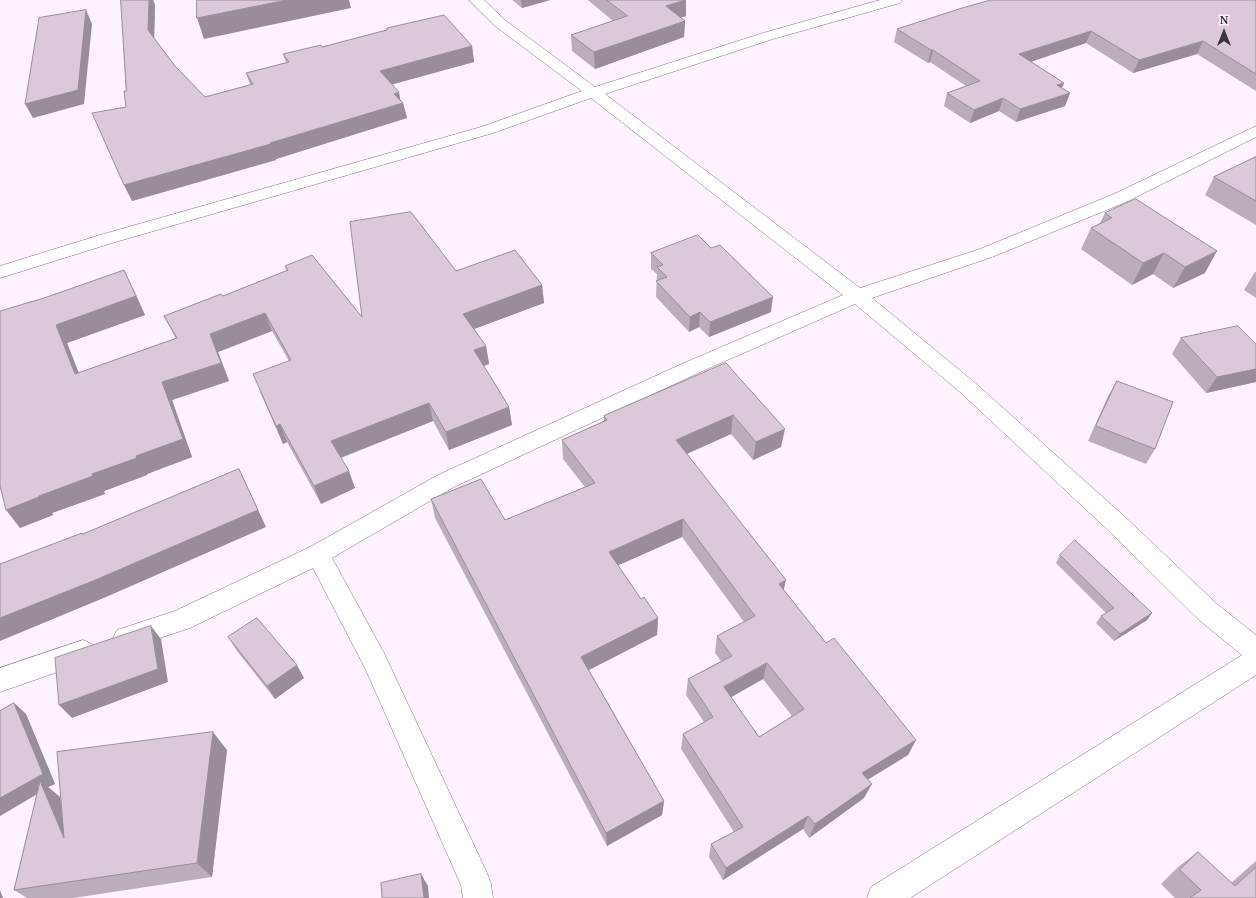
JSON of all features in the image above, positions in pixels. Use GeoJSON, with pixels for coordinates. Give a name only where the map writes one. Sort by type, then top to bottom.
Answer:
{"type":"FeatureCollection","features":[{"type":"Feature","properties":{"kind":"street"},"geometry":{"type":"LineString","coordinates":[[476,0],[500,23],[642,130],[857,296],[966,387],[1116,523],[1208,612],[1256,651]]}},
{"type":"Feature","properties":{"kind":"street"},"geometry":{"type":"LineString","coordinates":[[0,272],[106,239],[487,130],[592,93],[768,36],[895,0]]}},
{"type":"Feature","properties":{"kind":"street"},"geometry":{"type":"LineString","coordinates":[[0,680],[181,620],[318,554],[446,481],[691,368],[857,296],[986,253],[1120,198],[1256,131]]}},
{"type":"Feature","properties":{"kind":"street"},"geometry":{"type":"LineString","coordinates":[[318,554],[375,661],[476,884],[478,898]]}},
{"type":"Feature","properties":{"kind":"street"},"geometry":{"type":"LineString","coordinates":[[882,898],[1256,661]]}},
{"type":"Feature","properties":{"kind":"building"},"geometry":{"type":"Polygon","coordinates":[[[121,0],[149,0],[148,30],[175,66],[205,97],[253,84],[246,73],[289,62],[283,54],[321,45],[322,47],[387,30],[387,28],[444,15],[472,46],[380,71],[399,92],[394,94],[403,103],[270,143],[271,144],[124,185],[92,113],[126,107],[124,91],[126,91],[121,0]]]}},
{"type":"Feature","properties":{"kind":"building"},"geometry":{"type":"Polygon","coordinates":[[[197,0],[287,0],[197,18],[197,0]]]}},
{"type":"Feature","properties":{"kind":"building"},"geometry":{"type":"Polygon","coordinates":[[[607,0],[685,0],[666,6],[685,21],[594,52],[571,35],[627,16],[607,0]]]}},
{"type":"Feature","properties":{"kind":"building"},"geometry":{"type":"Polygon","coordinates":[[[991,0],[1256,0],[1256,74],[1203,41],[1139,60],[1091,31],[1019,54],[1064,83],[1057,85],[1070,93],[1020,109],[1003,98],[974,110],[947,93],[980,81],[933,50],[897,29],[991,0]]]}},
{"type":"Feature","properties":{"kind":"building"},"geometry":{"type":"Polygon","coordinates":[[[86,10],[78,90],[25,104],[39,18],[86,10]]]}},
{"type":"Feature","properties":{"kind":"building"},"geometry":{"type":"Polygon","coordinates":[[[1256,157],[1256,201],[1214,177],[1256,157]]]}},
{"type":"Feature","properties":{"kind":"building"},"geometry":{"type":"Polygon","coordinates":[[[1136,199],[1217,251],[1185,267],[1164,253],[1143,263],[1091,228],[1112,218],[1105,213],[1136,199]]]}},
{"type":"Feature","properties":{"kind":"building"},"geometry":{"type":"Polygon","coordinates":[[[411,212],[456,271],[515,250],[542,285],[463,314],[486,346],[474,350],[509,407],[446,432],[429,403],[331,441],[349,471],[314,486],[280,424],[276,426],[253,374],[291,360],[265,313],[210,334],[221,363],[162,382],[183,439],[136,456],[137,458],[92,474],[93,476],[6,510],[0,486],[0,311],[44,298],[124,270],[136,296],[56,325],[75,374],[177,338],[164,316],[221,294],[223,296],[288,270],[285,266],[312,255],[362,317],[350,222],[411,212]]]}},
{"type":"Feature","properties":{"kind":"building"},"geometry":{"type":"Polygon","coordinates":[[[698,235],[711,248],[720,245],[773,297],[710,322],[700,312],[690,317],[656,281],[667,277],[657,267],[663,265],[651,253],[698,235]]]}},
{"type":"Feature","properties":{"kind":"building"},"geometry":{"type":"Polygon","coordinates":[[[1238,326],[1256,344],[1256,369],[1217,377],[1181,338],[1238,326]]]}},
{"type":"Feature","properties":{"kind":"building"},"geometry":{"type":"Polygon","coordinates":[[[726,363],[785,429],[756,442],[733,415],[676,440],[786,580],[779,584],[826,643],[834,638],[916,740],[862,773],[872,784],[815,824],[808,816],[726,868],[711,844],[743,827],[683,734],[713,717],[688,679],[732,656],[717,636],[755,616],[683,519],[609,552],[641,599],[644,597],[658,618],[581,657],[664,801],[606,833],[431,499],[481,479],[505,520],[595,483],[562,440],[607,420],[604,416],[726,363]],[[767,663],[724,687],[759,737],[804,709],[767,663]]]}},
{"type":"Feature","properties":{"kind":"building"},"geometry":{"type":"Polygon","coordinates":[[[1117,381],[1173,402],[1155,449],[1096,426],[1117,381]]]}},
{"type":"Feature","properties":{"kind":"building"},"geometry":{"type":"Polygon","coordinates":[[[239,469],[258,510],[93,581],[0,618],[0,564],[82,534],[239,469]]]}},
{"type":"Feature","properties":{"kind":"building"},"geometry":{"type":"Polygon","coordinates":[[[1075,540],[1152,613],[1120,634],[1101,616],[1114,608],[1060,555],[1075,540]]]}},
{"type":"Feature","properties":{"kind":"building"},"geometry":{"type":"Polygon","coordinates":[[[257,618],[297,665],[267,686],[228,637],[257,618]]]}},
{"type":"Feature","properties":{"kind":"building"},"geometry":{"type":"Polygon","coordinates":[[[151,626],[158,669],[59,705],[55,658],[151,626]]]}},
{"type":"Feature","properties":{"kind":"building"},"geometry":{"type":"Polygon","coordinates":[[[14,703],[43,774],[0,798],[0,711],[14,703]]]}},
{"type":"Feature","properties":{"kind":"building"},"geometry":{"type":"Polygon","coordinates":[[[213,732],[197,863],[14,890],[40,781],[64,838],[57,752],[213,732]]]}},
{"type":"Feature","properties":{"kind":"building"},"geometry":{"type":"Polygon","coordinates":[[[1198,852],[1235,886],[1256,867],[1256,898],[1190,898],[1201,890],[1180,870],[1198,852]]]}},
{"type":"Feature","properties":{"kind":"building"},"geometry":{"type":"Polygon","coordinates":[[[421,874],[424,898],[382,898],[381,883],[421,874]]]}}]}
